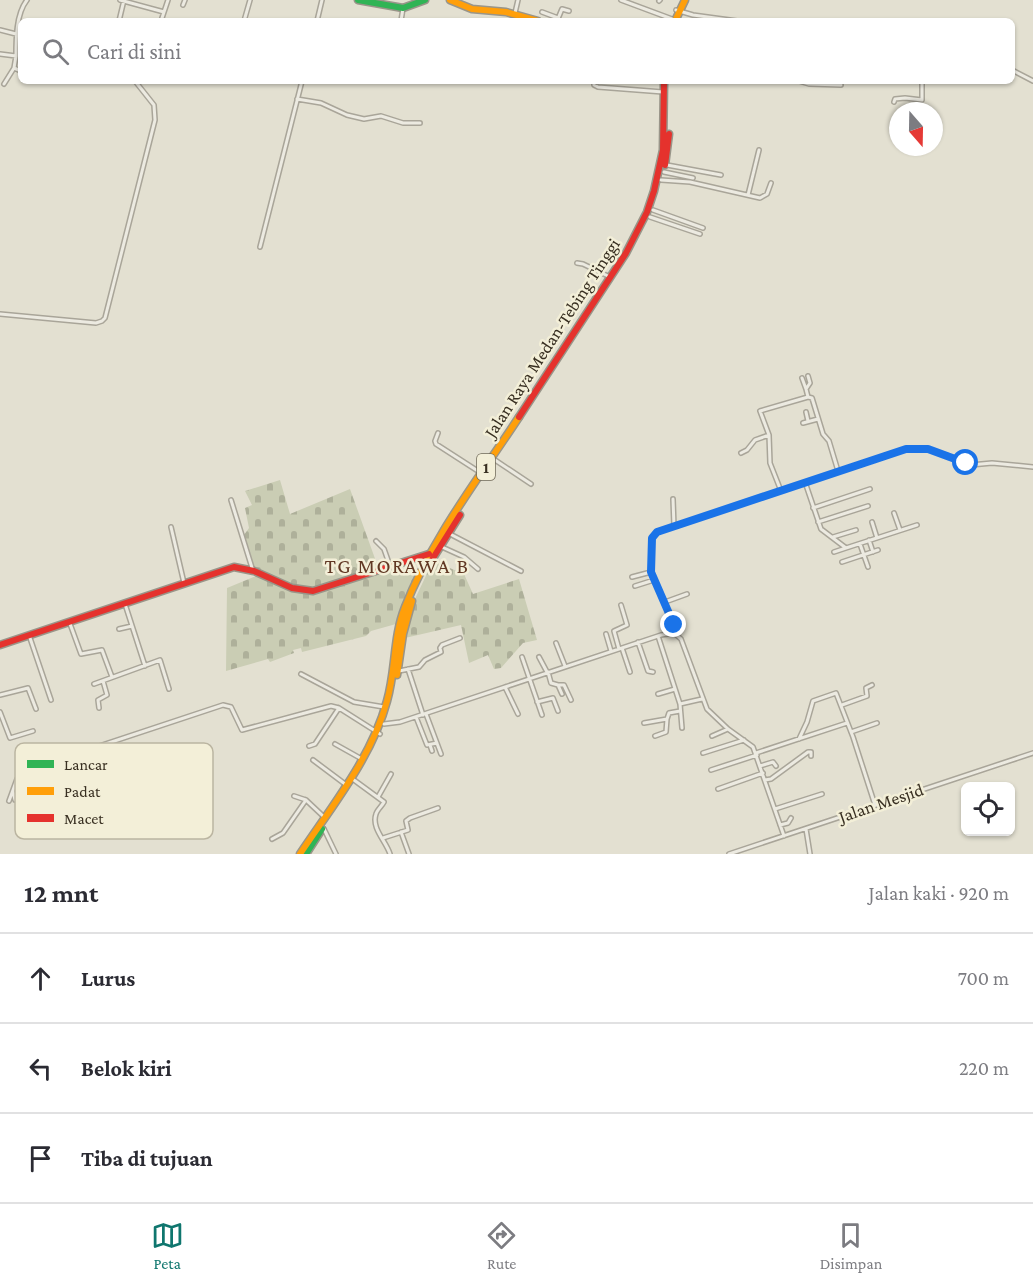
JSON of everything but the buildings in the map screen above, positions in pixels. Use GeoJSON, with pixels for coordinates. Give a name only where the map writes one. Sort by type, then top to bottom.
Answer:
{"type":"FeatureCollection","features":[{"type":"Feature","properties":{"kind":"main road"},"geometry":{"type":"LineString","coordinates":[[358,0],[403,8],[425,0]]}},
{"type":"Feature","properties":{"kind":"main road"},"geometry":{"type":"LineString","coordinates":[[450,0],[472,9],[515,14],[528,18]]}},
{"type":"Feature","properties":{"kind":"main road"},"geometry":{"type":"LineString","coordinates":[[674,18],[682,0]]}},
{"type":"Feature","properties":{"kind":"main road","name":"Jalan Raya Medan-Tebing Tinggi"},"geometry":{"type":"LineString","coordinates":[[306,854],[367,761],[385,708],[404,609],[429,554],[638,234],[658,182],[664,135],[665,84]]}},
{"type":"Feature","properties":{"kind":"main road","name":"Jalan Raya Medan-Tebing Tinggi"},"geometry":{"type":"LineString","coordinates":[[300,854],[384,724],[390,707],[410,606],[425,572],[495,460],[621,268],[651,214],[664,168],[669,132],[665,84]]}},
{"type":"Feature","properties":{"kind":"main road"},"geometry":{"type":"LineString","coordinates":[[0,645],[234,567],[253,571],[282,585],[313,591],[429,554]]}},
{"type":"Feature","properties":{"kind":"street"},"geometry":{"type":"LineString","coordinates":[[20,18],[27,0]]}},
{"type":"Feature","properties":{"kind":"street"},"geometry":{"type":"LineString","coordinates":[[119,18],[122,0],[164,12]]}},
{"type":"Feature","properties":{"kind":"street"},"geometry":{"type":"LineString","coordinates":[[162,18],[168,0]]}},
{"type":"Feature","properties":{"kind":"street"},"geometry":{"type":"LineString","coordinates":[[183,5],[184,0]]}},
{"type":"Feature","properties":{"kind":"street"},"geometry":{"type":"LineString","coordinates":[[245,18],[250,0]]}},
{"type":"Feature","properties":{"kind":"street"},"geometry":{"type":"LineString","coordinates":[[318,18],[322,0]]}},
{"type":"Feature","properties":{"kind":"street"},"geometry":{"type":"LineString","coordinates":[[515,14],[518,0]]}},
{"type":"Feature","properties":{"kind":"street"},"geometry":{"type":"LineString","coordinates":[[621,0],[668,18]]}},
{"type":"Feature","properties":{"kind":"street"},"geometry":{"type":"LineString","coordinates":[[401,18],[403,8]]}},
{"type":"Feature","properties":{"kind":"street"},"geometry":{"type":"LineString","coordinates":[[559,18],[562,9],[568,11]]}},
{"type":"Feature","properties":{"kind":"street"},"geometry":{"type":"LineString","coordinates":[[678,11],[719,18]]}},
{"type":"Feature","properties":{"kind":"street"},"geometry":{"type":"LineString","coordinates":[[542,12],[554,18]]}},
{"type":"Feature","properties":{"kind":"street"},"geometry":{"type":"LineString","coordinates":[[4,84],[14,68],[18,27]]}},
{"type":"Feature","properties":{"kind":"street"},"geometry":{"type":"LineString","coordinates":[[0,30],[16,34]]}},
{"type":"Feature","properties":{"kind":"street"},"geometry":{"type":"LineString","coordinates":[[0,54],[16,56]]}},
{"type":"Feature","properties":{"kind":"street"},"geometry":{"type":"LineString","coordinates":[[14,68],[18,70]]}},
{"type":"Feature","properties":{"kind":"street"},"geometry":{"type":"LineString","coordinates":[[1015,72],[1033,81]]}},
{"type":"Feature","properties":{"kind":"street"},"geometry":{"type":"LineString","coordinates":[[0,314],[96,323],[105,318],[155,120],[154,105],[137,84]]}},
{"type":"Feature","properties":{"kind":"street"},"geometry":{"type":"LineString","coordinates":[[260,248],[301,84]]}},
{"type":"Feature","properties":{"kind":"street"},"geometry":{"type":"LineString","coordinates":[[594,84],[598,87],[664,93]]}},
{"type":"Feature","properties":{"kind":"street"},"geometry":{"type":"LineString","coordinates":[[809,84],[841,86]]}},
{"type":"Feature","properties":{"kind":"street"},"geometry":{"type":"LineString","coordinates":[[894,102],[899,98],[922,100],[922,84]]}},
{"type":"Feature","properties":{"kind":"street"},"geometry":{"type":"LineString","coordinates":[[297,99],[364,118],[381,116],[403,123],[420,123]]}},
{"type":"Feature","properties":{"kind":"street"},"geometry":{"type":"LineString","coordinates":[[748,195],[759,150]]}},
{"type":"Feature","properties":{"kind":"street"},"geometry":{"type":"LineString","coordinates":[[664,168],[721,175]]}},
{"type":"Feature","properties":{"kind":"street"},"geometry":{"type":"LineString","coordinates":[[664,168],[693,178]]}},
{"type":"Feature","properties":{"kind":"street"},"geometry":{"type":"LineString","coordinates":[[661,180],[690,182],[764,197],[771,183]]}},
{"type":"Feature","properties":{"kind":"street"},"geometry":{"type":"LineString","coordinates":[[651,214],[703,228]]}},
{"type":"Feature","properties":{"kind":"street"},"geometry":{"type":"LineString","coordinates":[[651,214],[700,234]]}},
{"type":"Feature","properties":{"kind":"street"},"geometry":{"type":"LineString","coordinates":[[577,263],[610,277]]}},
{"type":"Feature","properties":{"kind":"street"},"geometry":{"type":"LineString","coordinates":[[806,389],[810,385],[808,376]]}},
{"type":"Feature","properties":{"kind":"street"},"geometry":{"type":"LineString","coordinates":[[802,378],[808,397]]}},
{"type":"Feature","properties":{"kind":"street"},"geometry":{"type":"LineString","coordinates":[[781,491],[770,463],[769,435],[760,411],[808,397],[813,399],[823,434],[829,441],[838,471]]}},
{"type":"Feature","properties":{"kind":"street"},"geometry":{"type":"LineString","coordinates":[[806,412],[808,421]]}},
{"type":"Feature","properties":{"kind":"street"},"geometry":{"type":"LineString","coordinates":[[803,423],[818,419]]}},
{"type":"Feature","properties":{"kind":"street"},"geometry":{"type":"LineString","coordinates":[[438,433],[436,444],[481,473]]}},
{"type":"Feature","properties":{"kind":"street"},"geometry":{"type":"LineString","coordinates":[[741,453],[749,448],[753,441],[769,435]]}},
{"type":"Feature","properties":{"kind":"street"},"geometry":{"type":"LineString","coordinates":[[673,632],[674,625],[651,572],[652,536],[657,532],[899,451],[928,449],[971,465],[992,463],[1033,467]]}},
{"type":"Feature","properties":{"kind":"street"},"geometry":{"type":"LineString","coordinates":[[495,460],[531,484]]}},
{"type":"Feature","properties":{"kind":"street"},"geometry":{"type":"LineString","coordinates":[[805,483],[821,530],[846,548]]}},
{"type":"Feature","properties":{"kind":"street"},"geometry":{"type":"LineString","coordinates":[[813,508],[870,489]]}},
{"type":"Feature","properties":{"kind":"street"},"geometry":{"type":"LineString","coordinates":[[673,499],[675,526]]}},
{"type":"Feature","properties":{"kind":"street"},"geometry":{"type":"LineString","coordinates":[[231,500],[253,571]]}},
{"type":"Feature","properties":{"kind":"street"},"geometry":{"type":"LineString","coordinates":[[818,522],[868,506]]}},
{"type":"Feature","properties":{"kind":"street"},"geometry":{"type":"LineString","coordinates":[[894,513],[900,530]]}},
{"type":"Feature","properties":{"kind":"street"},"geometry":{"type":"LineString","coordinates":[[872,522],[877,538]]}},
{"type":"Feature","properties":{"kind":"street"},"geometry":{"type":"LineString","coordinates":[[834,552],[917,525]]}},
{"type":"Feature","properties":{"kind":"street"},"geometry":{"type":"LineString","coordinates":[[171,527],[184,583]]}},
{"type":"Feature","properties":{"kind":"street"},"geometry":{"type":"LineString","coordinates":[[832,537],[856,530]]}},
{"type":"Feature","properties":{"kind":"street"},"geometry":{"type":"LineString","coordinates":[[448,534],[521,571]]}},
{"type":"Feature","properties":{"kind":"street"},"geometry":{"type":"LineString","coordinates":[[869,540],[873,552]]}},
{"type":"Feature","properties":{"kind":"street"},"geometry":{"type":"LineString","coordinates":[[376,541],[384,549],[390,566]]}},
{"type":"Feature","properties":{"kind":"street"},"geometry":{"type":"LineString","coordinates":[[860,544],[868,567]]}},
{"type":"Feature","properties":{"kind":"street"},"geometry":{"type":"LineString","coordinates":[[440,546],[464,557],[478,569]]}},
{"type":"Feature","properties":{"kind":"street"},"geometry":{"type":"LineString","coordinates":[[842,562],[878,550]]}},
{"type":"Feature","properties":{"kind":"street"},"geometry":{"type":"LineString","coordinates":[[632,577],[651,572]]}},
{"type":"Feature","properties":{"kind":"street"},"geometry":{"type":"LineString","coordinates":[[635,586],[654,580]]}},
{"type":"Feature","properties":{"kind":"street"},"geometry":{"type":"LineString","coordinates":[[665,602],[687,594]]}},
{"type":"Feature","properties":{"kind":"street"},"geometry":{"type":"LineString","coordinates":[[124,603],[145,666]]}},
{"type":"Feature","properties":{"kind":"street"},"geometry":{"type":"LineString","coordinates":[[621,605],[627,625],[614,630],[630,672]]}},
{"type":"Feature","properties":{"kind":"street"},"geometry":{"type":"LineString","coordinates":[[69,621],[81,654],[102,650],[112,677]]}},
{"type":"Feature","properties":{"kind":"street"},"geometry":{"type":"LineString","coordinates":[[119,629],[132,626]]}},
{"type":"Feature","properties":{"kind":"street"},"geometry":{"type":"LineString","coordinates":[[384,724],[416,717],[528,678],[673,632]]}},
{"type":"Feature","properties":{"kind":"street"},"geometry":{"type":"LineString","coordinates":[[673,632],[681,639],[707,709],[728,729],[753,747],[757,754],[784,836]]}},
{"type":"Feature","properties":{"kind":"street"},"geometry":{"type":"LineString","coordinates":[[606,634],[611,651]]}},
{"type":"Feature","properties":{"kind":"street"},"geometry":{"type":"LineString","coordinates":[[29,635],[51,700]]}},
{"type":"Feature","properties":{"kind":"street"},"geometry":{"type":"LineString","coordinates":[[657,636],[680,705],[682,729]]}},
{"type":"Feature","properties":{"kind":"street"},"geometry":{"type":"LineString","coordinates":[[397,671],[419,667],[425,660],[441,652],[442,645],[460,638]]}},
{"type":"Feature","properties":{"kind":"street"},"geometry":{"type":"LineString","coordinates":[[638,642],[648,671],[653,672]]}},
{"type":"Feature","properties":{"kind":"street"},"geometry":{"type":"LineString","coordinates":[[556,643],[565,666]]}},
{"type":"Feature","properties":{"kind":"street"},"geometry":{"type":"LineString","coordinates":[[522,657],[542,715]]}},
{"type":"Feature","properties":{"kind":"street"},"geometry":{"type":"LineString","coordinates":[[540,657],[551,683],[564,685],[572,700]]}},
{"type":"Feature","properties":{"kind":"street"},"geometry":{"type":"LineString","coordinates":[[94,684],[160,660],[169,689]]}},
{"type":"Feature","properties":{"kind":"street"},"geometry":{"type":"LineString","coordinates":[[408,669],[441,754]]}},
{"type":"Feature","properties":{"kind":"street"},"geometry":{"type":"LineString","coordinates":[[301,674],[354,702],[385,708]]}},
{"type":"Feature","properties":{"kind":"street"},"geometry":{"type":"LineString","coordinates":[[99,708],[98,700],[107,696],[103,681]]}},
{"type":"Feature","properties":{"kind":"street"},"geometry":{"type":"LineString","coordinates":[[558,685],[562,694]]}},
{"type":"Feature","properties":{"kind":"street"},"geometry":{"type":"LineString","coordinates":[[842,705],[867,696],[866,688],[872,685]]}},
{"type":"Feature","properties":{"kind":"street"},"geometry":{"type":"LineString","coordinates":[[0,695],[28,687],[36,709]]}},
{"type":"Feature","properties":{"kind":"street"},"geometry":{"type":"LineString","coordinates":[[505,687],[518,714]]}},
{"type":"Feature","properties":{"kind":"street"},"geometry":{"type":"LineString","coordinates":[[658,694],[675,689]]}},
{"type":"Feature","properties":{"kind":"street"},"geometry":{"type":"LineString","coordinates":[[799,739],[814,700],[836,693],[875,805]]}},
{"type":"Feature","properties":{"kind":"street"},"geometry":{"type":"LineString","coordinates":[[537,702],[553,699],[558,711]]}},
{"type":"Feature","properties":{"kind":"street"},"geometry":{"type":"LineString","coordinates":[[680,705],[702,699]]}},
{"type":"Feature","properties":{"kind":"street"},"geometry":{"type":"LineString","coordinates":[[108,743],[223,705],[231,707],[239,727],[244,730],[327,707],[339,708],[378,733]]}},
{"type":"Feature","properties":{"kind":"street"},"geometry":{"type":"LineString","coordinates":[[309,746],[315,744],[339,708]]}},
{"type":"Feature","properties":{"kind":"street"},"geometry":{"type":"LineString","coordinates":[[655,736],[665,733],[669,713],[680,711]]}},
{"type":"Feature","properties":{"kind":"street"},"geometry":{"type":"LineString","coordinates":[[0,712],[10,738],[33,731]]}},
{"type":"Feature","properties":{"kind":"street"},"geometry":{"type":"LineString","coordinates":[[416,717],[427,745],[430,745],[432,751]]}},
{"type":"Feature","properties":{"kind":"street"},"geometry":{"type":"LineString","coordinates":[[644,723],[667,719]]}},
{"type":"Feature","properties":{"kind":"street"},"geometry":{"type":"LineString","coordinates":[[711,770],[847,723]]}},
{"type":"Feature","properties":{"kind":"street"},"geometry":{"type":"LineString","coordinates":[[851,732],[877,723]]}},
{"type":"Feature","properties":{"kind":"street"},"geometry":{"type":"LineString","coordinates":[[712,736],[728,729]]}},
{"type":"Feature","properties":{"kind":"street"},"geometry":{"type":"LineString","coordinates":[[703,753],[744,740]]}},
{"type":"Feature","properties":{"kind":"street"},"geometry":{"type":"LineString","coordinates":[[430,745],[437,743]]}},
{"type":"Feature","properties":{"kind":"street"},"geometry":{"type":"LineString","coordinates":[[335,744],[362,760]]}},
{"type":"Feature","properties":{"kind":"street"},"geometry":{"type":"LineString","coordinates":[[765,780],[770,780],[808,752],[811,752],[812,756]]}},
{"type":"Feature","properties":{"kind":"street","name":"Jalan Mesjid"},"geometry":{"type":"LineString","coordinates":[[729,854],[743,852],[784,836],[1033,753]]}},
{"type":"Feature","properties":{"kind":"street"},"geometry":{"type":"LineString","coordinates":[[313,760],[346,784]]}},
{"type":"Feature","properties":{"kind":"street"},"geometry":{"type":"LineString","coordinates":[[760,766],[773,762],[776,766]]}},
{"type":"Feature","properties":{"kind":"street"},"geometry":{"type":"LineString","coordinates":[[718,789],[763,773]]}},
{"type":"Feature","properties":{"kind":"street"},"geometry":{"type":"LineString","coordinates":[[378,797],[391,774]]}},
{"type":"Feature","properties":{"kind":"street"},"geometry":{"type":"LineString","coordinates":[[354,780],[384,802],[376,815],[375,826],[390,854]]}},
{"type":"Feature","properties":{"kind":"street"},"geometry":{"type":"LineString","coordinates":[[9,801],[15,786]]}},
{"type":"Feature","properties":{"kind":"street"},"geometry":{"type":"LineString","coordinates":[[13,790],[15,800]]}},
{"type":"Feature","properties":{"kind":"street"},"geometry":{"type":"LineString","coordinates":[[775,809],[822,794]]}},
{"type":"Feature","properties":{"kind":"street"},"geometry":{"type":"LineString","coordinates":[[294,796],[306,800],[325,817]]}},
{"type":"Feature","properties":{"kind":"street"},"geometry":{"type":"LineString","coordinates":[[272,839],[283,833],[306,800]]}},
{"type":"Feature","properties":{"kind":"street"},"geometry":{"type":"LineString","coordinates":[[383,838],[408,830],[408,819],[438,808]]}},
{"type":"Feature","properties":{"kind":"street"},"geometry":{"type":"LineString","coordinates":[[780,825],[788,823],[791,818]]}},
{"type":"Feature","properties":{"kind":"street"},"geometry":{"type":"LineString","coordinates":[[323,827],[336,854]]}},
{"type":"Feature","properties":{"kind":"street"},"geometry":{"type":"LineString","coordinates":[[806,829],[810,854]]}},
{"type":"Feature","properties":{"kind":"street"},"geometry":{"type":"LineString","coordinates":[[401,832],[409,854]]}},
{"type":"Feature","properties":{"kind":"green space"},"geometry":{"type":"Polygon","coordinates":[[[280,480],[290,514],[350,489],[378,567],[415,575],[396,624],[371,631],[366,636],[302,652],[301,648],[293,650],[294,653],[270,662],[268,659],[226,671],[227,588],[256,576],[244,535],[249,528],[245,508],[252,505],[245,491],[280,480]]]}},
{"type":"Feature","properties":{"kind":"green space"},"geometry":{"type":"Polygon","coordinates":[[[433,561],[464,574],[473,594],[519,579],[537,640],[523,643],[501,668],[494,669],[488,655],[469,663],[461,625],[405,638],[413,603],[433,561]]]}},
{"type":"Feature","properties":{"kind":"traffic: fast"},"geometry":{"type":"LineString","coordinates":[[358,0],[403,8],[425,0]]}},
{"type":"Feature","properties":{"kind":"traffic: fast"},"geometry":{"type":"LineString","coordinates":[[306,854],[322,829]]}},
{"type":"Feature","properties":{"kind":"traffic: slow"},"geometry":{"type":"LineString","coordinates":[[450,0],[472,9],[506,12],[527,18]]}},
{"type":"Feature","properties":{"kind":"traffic: slow"},"geometry":{"type":"LineString","coordinates":[[676,18],[685,0]]}},
{"type":"Feature","properties":{"kind":"traffic: slow"},"geometry":{"type":"LineString","coordinates":[[300,854],[350,780],[372,742],[390,689],[401,618],[416,582],[442,533],[519,417]]}},
{"type":"Feature","properties":{"kind":"traffic: slow"},"geometry":{"type":"LineString","coordinates":[[397,675],[403,634],[412,601]]}},
{"type":"Feature","properties":{"kind":"traffic: jam"},"geometry":{"type":"LineString","coordinates":[[519,417],[626,253],[647,212],[663,150],[664,84]]}},
{"type":"Feature","properties":{"kind":"traffic: jam"},"geometry":{"type":"LineString","coordinates":[[665,165],[669,134]]}},
{"type":"Feature","properties":{"kind":"traffic: jam"},"geometry":{"type":"LineString","coordinates":[[428,566],[460,515]]}},
{"type":"Feature","properties":{"kind":"traffic: jam"},"geometry":{"type":"LineString","coordinates":[[0,645],[234,567],[254,571],[292,588],[313,591],[429,554]]}},
{"type":"Feature","properties":{"kind":"district","name":"TG MORAWA B"},"geometry":{"type":"Point","coordinates":[397,566]}},
{"type":"Feature","properties":{"kind":"route"},"geometry":{"type":"LineString","coordinates":[[674,625],[651,572],[653,534],[906,449],[928,449],[966,463]]}}]}
